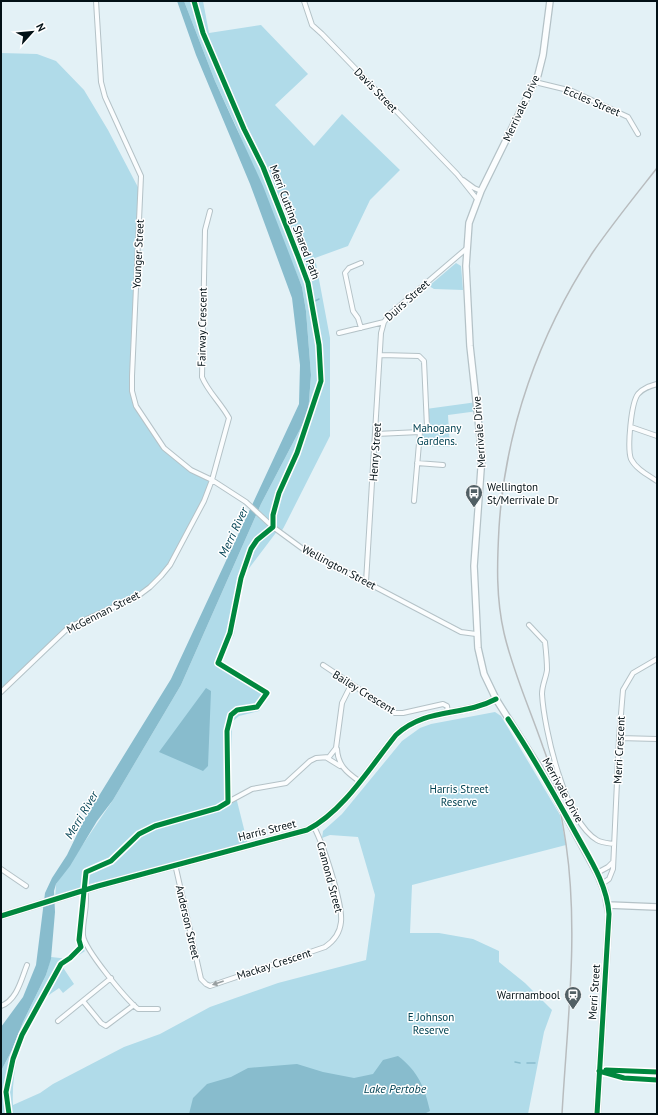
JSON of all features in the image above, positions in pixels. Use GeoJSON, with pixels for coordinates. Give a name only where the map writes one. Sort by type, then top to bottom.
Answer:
{"type":"FeatureCollection","features":[{"type":"Feature","properties":{"kind":"street","name":"Younger Street"},"geometry":{"type":"LineString","coordinates":[[96,1],[101,82],[105,97],[141,176],[132,391],[136,406],[164,448],[191,470],[212,480]]}},
{"type":"Feature","properties":{"kind":"street","name":"Davis Street"},"geometry":{"type":"LineString","coordinates":[[304,1],[312,25],[457,174],[477,199]]}},
{"type":"Feature","properties":{"kind":"street","name":"Merrivale Drive"},"geometry":{"type":"LineString","coordinates":[[550,1],[542,62],[535,82],[477,199],[469,223],[466,249],[470,346],[482,455],[474,566],[476,634],[482,667],[496,699],[539,768],[597,873]]}},
{"type":"Feature","properties":{"kind":"street","name":"Eccles Street"},"geometry":{"type":"LineString","coordinates":[[535,82],[572,91],[628,117],[638,134]]}},
{"type":"Feature","properties":{"kind":"street","name":"Davis Street"},"geometry":{"type":"LineString","coordinates":[[457,174],[474,188],[481,191]]}},
{"type":"Feature","properties":{"kind":"street","name":"Fairway Crescent"},"geometry":{"type":"LineString","coordinates":[[210,211],[205,230],[202,377],[205,386],[229,418],[212,480]]}},
{"type":"Feature","properties":{"kind":"street","name":"Duirs Street"},"geometry":{"type":"LineString","coordinates":[[339,333],[384,322],[390,314],[466,249]]}},
{"type":"Feature","properties":{"kind":"street"},"geometry":{"type":"LineString","coordinates":[[361,264],[349,268],[345,273],[353,311],[358,318],[361,328]]}},
{"type":"Feature","properties":{"kind":"street","name":"Henry Street"},"geometry":{"type":"LineString","coordinates":[[366,582],[381,355],[381,333],[384,322]]}},
{"type":"Feature","properties":{"kind":"street"},"geometry":{"type":"LineString","coordinates":[[376,434],[420,432],[427,426],[424,361],[419,356],[381,355]]}},
{"type":"Feature","properties":{"kind":"street"},"geometry":{"type":"LineString","coordinates":[[657,384],[644,389],[636,396],[631,427],[631,459],[641,470],[657,481]]}},
{"type":"Feature","properties":{"kind":"street"},"geometry":{"type":"LineString","coordinates":[[631,427],[657,436]]}},
{"type":"Feature","properties":{"kind":"street"},"geometry":{"type":"LineString","coordinates":[[414,501],[420,432]]}},
{"type":"Feature","properties":{"kind":"street"},"geometry":{"type":"LineString","coordinates":[[417,463],[443,465]]}},
{"type":"Feature","properties":{"kind":"street","name":"Wellington Street"},"geometry":{"type":"LineString","coordinates":[[212,480],[246,502],[303,549],[461,632],[476,634]]}},
{"type":"Feature","properties":{"kind":"street","name":"McGennan Street"},"geometry":{"type":"LineString","coordinates":[[1,692],[69,628],[138,596],[150,588],[170,565],[204,501],[212,480]]}},
{"type":"Feature","properties":{"kind":"street"},"geometry":{"type":"LineString","coordinates":[[529,625],[545,642],[547,671],[542,693],[544,712],[556,769],[565,795],[590,834],[600,842],[614,844]]}},
{"type":"Feature","properties":{"kind":"street","name":"Merri Crescent"},"geometry":{"type":"LineString","coordinates":[[602,884],[607,882],[612,875],[614,857],[619,738],[624,686],[633,673],[657,658]]}},
{"type":"Feature","properties":{"kind":"street","name":"Bailey Crescent"},"geometry":{"type":"LineString","coordinates":[[323,665],[351,685],[397,713],[442,704],[447,706],[448,712]]}},
{"type":"Feature","properties":{"kind":"street"},"geometry":{"type":"LineString","coordinates":[[346,772],[339,760],[337,744],[342,703],[351,685]]}},
{"type":"Feature","properties":{"kind":"street","name":"Harris Street"},"geometry":{"type":"LineString","coordinates":[[1,916],[62,898],[85,889],[175,864],[293,835],[314,827],[334,810],[402,730],[418,720],[448,712],[476,707],[496,699]]}},
{"type":"Feature","properties":{"kind":"street"},"geometry":{"type":"LineString","coordinates":[[619,738],[657,739]]}},
{"type":"Feature","properties":{"kind":"street"},"geometry":{"type":"LineString","coordinates":[[228,802],[252,788],[286,783],[310,761],[333,754],[337,744]]}},
{"type":"Feature","properties":{"kind":"street"},"geometry":{"type":"LineString","coordinates":[[324,757],[335,761],[359,782]]}},
{"type":"Feature","properties":{"kind":"street","name":"Cramond Street"},"geometry":{"type":"LineString","coordinates":[[314,827],[323,847],[339,904],[341,916],[340,929]]}},
{"type":"Feature","properties":{"kind":"street"},"geometry":{"type":"LineString","coordinates":[[597,873],[610,866],[614,857]]}},
{"type":"Feature","properties":{"kind":"street","name":"Anderson Street"},"geometry":{"type":"LineString","coordinates":[[175,864],[201,979]]}},
{"type":"Feature","properties":{"kind":"street"},"geometry":{"type":"LineString","coordinates":[[1,869],[26,886]]}},
{"type":"Feature","properties":{"kind":"street","name":"Merri Street"},"geometry":{"type":"LineString","coordinates":[[597,873],[608,905],[598,1071],[597,1114]]}},
{"type":"Feature","properties":{"kind":"street"},"geometry":{"type":"LineString","coordinates":[[85,889],[88,904],[84,940],[87,947],[138,1009],[158,1009]]}},
{"type":"Feature","properties":{"kind":"street"},"geometry":{"type":"LineString","coordinates":[[608,905],[657,907]]}},
{"type":"Feature","properties":{"kind":"street","name":"Mackay Crescent"},"geometry":{"type":"LineString","coordinates":[[201,979],[210,986],[325,947],[334,939],[340,929]]}},
{"type":"Feature","properties":{"kind":"street"},"geometry":{"type":"LineString","coordinates":[[2,1006],[16,992],[27,965]]}},
{"type":"Feature","properties":{"kind":"street"},"geometry":{"type":"LineString","coordinates":[[58,1021],[111,978]]}},
{"type":"Feature","properties":{"kind":"street"},"geometry":{"type":"LineString","coordinates":[[83,1001],[100,1023],[106,1026],[134,1005]]}},
{"type":"Feature","properties":{"kind":"street"},"geometry":{"type":"LineString","coordinates":[[598,1071],[618,1070],[657,1072]]}},
{"type":"Feature","properties":{"kind":"street"},"geometry":{"type":"LineString","coordinates":[[598,1071],[624,1078],[657,1080]]}},
{"type":"Feature","properties":{"kind":"green space"},"geometry":{"type":"Polygon","coordinates":[[[184,1],[203,1],[209,33],[261,25],[308,74],[275,105],[314,146],[342,114],[400,170],[370,200],[348,246],[315,258],[330,338],[330,436],[281,532],[278,530],[244,575],[234,635],[221,661],[271,692],[259,711],[239,716],[232,722],[230,797],[236,797],[248,845],[85,885],[86,900],[84,936],[85,943],[81,947],[85,951],[62,966],[74,984],[63,993],[59,988],[46,998],[28,1024],[16,1065],[13,1105],[40,1093],[53,1084],[124,1047],[160,1034],[210,1007],[278,983],[366,960],[375,895],[358,837],[330,835],[322,838],[323,831],[342,814],[402,741],[420,728],[431,724],[495,712],[501,716],[560,815],[566,845],[412,885],[410,933],[439,933],[473,939],[499,951],[499,962],[525,983],[552,1010],[544,1032],[528,1114],[1,1114],[1,1071],[46,975],[51,957],[69,959],[78,947],[85,890],[55,900],[56,884],[113,800],[181,685],[261,504],[308,414],[311,375],[306,311],[302,287],[236,126],[215,81],[184,1]]]}},
{"type":"Feature","properties":{"kind":"green space"},"geometry":{"type":"Polygon","coordinates":[[[1,53],[37,54],[56,61],[84,90],[108,130],[141,193],[132,391],[144,420],[162,444],[185,464],[212,480],[204,501],[170,565],[161,576],[138,596],[69,627],[1,692],[1,53]]]}},
{"type":"Feature","properties":{"kind":"green space"},"geometry":{"type":"Polygon","coordinates":[[[456,263],[461,266],[463,290],[434,289],[429,286],[456,263]]]}},
{"type":"Feature","properties":{"kind":"green space","name":"Mahogany Gardens."},"geometry":{"type":"Polygon","coordinates":[[[477,402],[478,411],[448,415],[450,447],[419,446],[420,432],[427,426],[426,409],[477,402]]]}},
{"type":"Feature","properties":{"kind":"water"},"geometry":{"type":"Polygon","coordinates":[[[177,1],[184,1],[215,81],[263,186],[302,287],[306,311],[311,375],[308,414],[261,504],[181,685],[113,800],[97,821],[70,866],[56,884],[54,891],[55,912],[51,959],[46,975],[1,1071],[1,1027],[23,997],[36,965],[45,893],[52,878],[67,855],[84,820],[171,679],[299,404],[300,365],[292,298],[250,184],[196,55],[177,1]]]}},
{"type":"Feature","properties":{"kind":"water"},"geometry":{"type":"Polygon","coordinates":[[[206,688],[211,691],[208,766],[203,771],[159,752],[206,688]]]}},
{"type":"Feature","properties":{"kind":"water","name":"Lake Pertobe"},"geometry":{"type":"Polygon","coordinates":[[[398,1056],[411,1068],[420,1080],[430,1111],[424,1114],[189,1114],[193,1098],[207,1084],[231,1077],[248,1068],[297,1064],[323,1072],[354,1078],[373,1074],[383,1060],[398,1056]]]}},
{"type":"Feature","properties":{"kind":"waterway"},"geometry":{"type":"LineString","coordinates":[[313,302],[319,299]]}},
{"type":"Feature","properties":{"kind":"waterway"},"geometry":{"type":"LineString","coordinates":[[515,1062],[520,1063]]}},
{"type":"Feature","properties":{"kind":"waterway"},"geometry":{"type":"LineString","coordinates":[[527,1063],[535,1063]]}},
{"type":"Feature","properties":{"kind":"railway"},"geometry":{"type":"LineString","coordinates":[[562,1114],[571,979],[572,911],[570,878],[560,807],[554,783],[547,759],[512,662],[501,620],[498,594],[499,528],[503,491],[517,419],[541,350],[556,316],[593,252],[657,168]]}},
{"type":"Feature","properties":{"kind":"cycle path","name":"Merri Cutting Shared Path"},"geometry":{"type":"LineString","coordinates":[[9,1114],[6,1092],[13,1059],[22,1035],[61,964],[70,958],[81,947],[79,940],[86,872],[111,861],[139,834],[155,826],[218,808],[228,802],[227,731],[231,715],[237,710],[257,707],[267,693],[218,663],[230,633],[241,578],[251,549],[257,540],[273,527],[273,515],[279,493],[297,453],[321,381],[319,345],[308,283],[263,167],[244,129],[203,33],[194,1]]}},
{"type":"Feature","properties":{"kind":"cycle path"},"geometry":{"type":"LineString","coordinates":[[1,916],[98,886],[307,830],[333,812],[356,787],[396,735],[408,726],[432,716],[483,705],[496,699]]}},
{"type":"Feature","properties":{"kind":"cycle path"},"geometry":{"type":"LineString","coordinates":[[508,719],[542,774],[591,860],[605,891],[609,914],[597,1114]]}},
{"type":"Feature","properties":{"kind":"cycle path"},"geometry":{"type":"LineString","coordinates":[[606,1070],[657,1072]]}},
{"type":"Feature","properties":{"kind":"cycle path"},"geometry":{"type":"LineString","coordinates":[[599,1071],[624,1078],[657,1080]]}},
{"type":"Feature","properties":{"kind":"place","name":"Wellington St/Merrivale Dr"},"geometry":{"type":"Point","coordinates":[474,508]}},
{"type":"Feature","properties":{"kind":"place","name":"Warrnambool"},"geometry":{"type":"Point","coordinates":[573,1010]}},
{"type":"Feature","properties":{"kind":"water label","name":"Merri River"},"geometry":{"type":"Point","coordinates":[233,532]}},
{"type":"Feature","properties":{"kind":"water label","name":"Merri River"},"geometry":{"type":"Point","coordinates":[81,815]}},
{"type":"Feature","properties":{"kind":"park label","name":"Harris Street Reserve"},"geometry":{"type":"Point","coordinates":[459,795]}},
{"type":"Feature","properties":{"kind":"park label","name":"E Johnson Reserve"},"geometry":{"type":"Point","coordinates":[431,1023]}}]}
